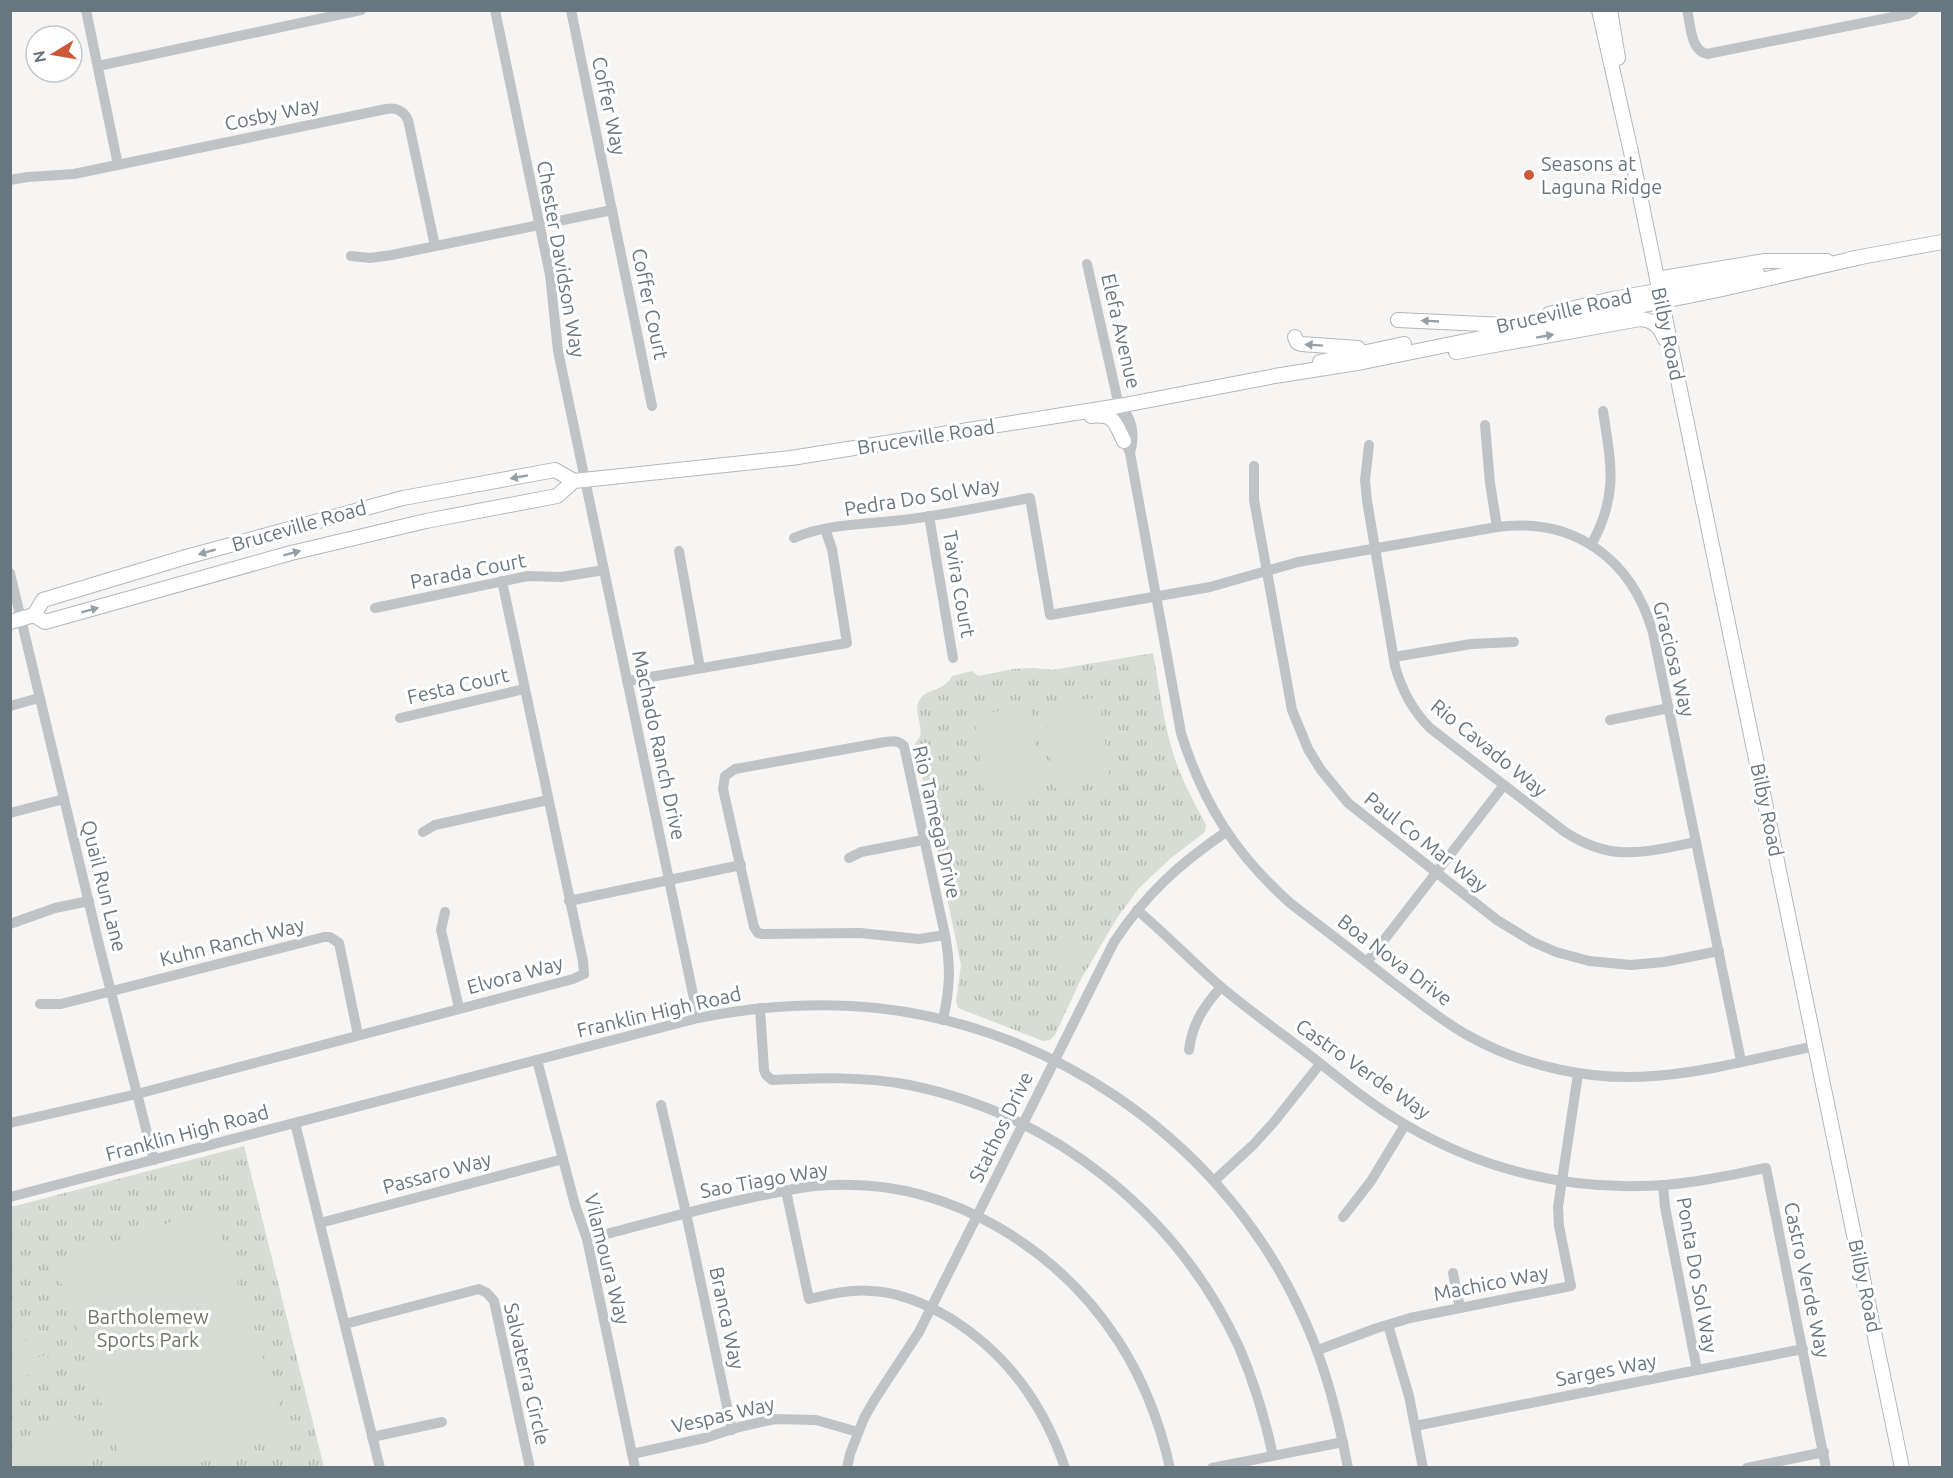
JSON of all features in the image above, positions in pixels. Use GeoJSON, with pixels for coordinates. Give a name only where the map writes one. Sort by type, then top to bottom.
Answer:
{"type":"FeatureCollection","features":[{"type":"Feature","properties":{"kind":"main road","name":"Bilby Road"},"geometry":{"type":"LineString","coordinates":[[1599,10],[1902,1467]]}},
{"type":"Feature","properties":{"kind":"main road","name":"Bilby Road"},"geometry":{"type":"LineString","coordinates":[[1610,10],[1630,152]]}},
{"type":"Feature","properties":{"kind":"main road","name":"Bruceville Road"},"geometry":{"type":"LineString","coordinates":[[1275,376],[1324,360],[1505,325],[1592,303],[1659,290],[1770,279],[1857,258],[1942,242]]}},
{"type":"Feature","properties":{"kind":"main road","name":"Bruceville Road"},"geometry":{"type":"LineString","coordinates":[[16,621],[34,615],[43,600],[325,518],[403,498],[555,470],[580,480],[790,458],[1119,406],[1404,353],[1766,261],[1834,261],[1857,258]]}},
{"type":"Feature","properties":{"kind":"main road"},"geometry":{"type":"LineString","coordinates":[[1398,320],[1505,325]]}},
{"type":"Feature","properties":{"kind":"main road"},"geometry":{"type":"LineString","coordinates":[[1404,353],[1446,353],[1645,320],[1653,322],[1659,328],[1672,354]]}},
{"type":"Feature","properties":{"kind":"main road"},"geometry":{"type":"LineString","coordinates":[[1295,338],[1301,344],[1378,349]]}},
{"type":"Feature","properties":{"kind":"main road"},"geometry":{"type":"LineString","coordinates":[[1078,412],[1086,416],[1104,415],[1110,418],[1116,423],[1127,447]]}},
{"type":"Feature","properties":{"kind":"main road","name":"Bruceville Road"},"geometry":{"type":"LineString","coordinates":[[34,615],[45,622],[291,554],[426,521],[557,496],[580,480]]}},
{"type":"Feature","properties":{"kind":"street"},"geometry":{"type":"LineString","coordinates":[[86,10],[118,165]]}},
{"type":"Feature","properties":{"kind":"street"},"geometry":{"type":"LineString","coordinates":[[98,66],[362,10]]}},
{"type":"Feature","properties":{"kind":"street","name":"Chester Davidson Way"},"geometry":{"type":"LineString","coordinates":[[495,10],[550,275],[557,344],[580,480]]}},
{"type":"Feature","properties":{"kind":"street","name":"Coffer Way"},"geometry":{"type":"LineString","coordinates":[[571,10],[612,210]]}},
{"type":"Feature","properties":{"kind":"street"},"geometry":{"type":"LineString","coordinates":[[1687,10],[1696,47],[1707,54],[1908,14],[1914,10]]}},
{"type":"Feature","properties":{"kind":"street","name":"Cosby Way"},"geometry":{"type":"LineString","coordinates":[[10,180],[66,175],[386,109],[396,109],[408,120],[435,246]]}},
{"type":"Feature","properties":{"kind":"street"},"geometry":{"type":"LineString","coordinates":[[351,256],[381,257],[612,210]]}},
{"type":"Feature","properties":{"kind":"street","name":"Coffer Court"},"geometry":{"type":"LineString","coordinates":[[612,210],[652,406]]}},
{"type":"Feature","properties":{"kind":"street","name":"Elefa Avenue"},"geometry":{"type":"LineString","coordinates":[[1088,264],[1119,406],[1119,417],[1127,447],[1155,597]]}},
{"type":"Feature","properties":{"kind":"street"},"geometry":{"type":"LineString","coordinates":[[1591,544],[1606,512],[1611,483],[1611,464],[1603,411]]}},
{"type":"Feature","properties":{"kind":"street"},"geometry":{"type":"LineString","coordinates":[[1485,425],[1488,472],[1497,527]]}},
{"type":"Feature","properties":{"kind":"street","name":"Rio Cavado Way"},"geometry":{"type":"LineString","coordinates":[[1369,445],[1365,480],[1375,548],[1400,682],[1415,712],[1430,728],[1579,841],[1616,853],[1645,852],[1696,842]]}},
{"type":"Feature","properties":{"kind":"street","name":"Paul Co Mar Way"},"geometry":{"type":"LineString","coordinates":[[1254,466],[1254,500],[1288,693],[1297,726],[1321,770],[1348,803],[1518,934],[1540,945],[1572,957],[1605,963],[1664,962],[1719,951]]}},
{"type":"Feature","properties":{"kind":"street","name":"Machado Ranch Drive"},"geometry":{"type":"LineString","coordinates":[[580,480],[604,570],[698,1018]]}},
{"type":"Feature","properties":{"kind":"street","name":"Pedra Do Sol Way"},"geometry":{"type":"LineString","coordinates":[[627,681],[847,643],[832,549],[825,530],[929,516],[1030,498],[1050,615],[1155,597]]}},
{"type":"Feature","properties":{"kind":"street","name":"Tavira Court"},"geometry":{"type":"LineString","coordinates":[[929,516],[954,658]]}},
{"type":"Feature","properties":{"kind":"street","name":"Graciosa Way"},"geometry":{"type":"LineString","coordinates":[[1155,597],[1210,587],[1298,562],[1497,527],[1529,525],[1561,531],[1591,544],[1612,560],[1625,574],[1643,602],[1653,633],[1741,1061]]}},
{"type":"Feature","properties":{"kind":"street"},"geometry":{"type":"LineString","coordinates":[[794,538],[825,530]]}},
{"type":"Feature","properties":{"kind":"street"},"geometry":{"type":"LineString","coordinates":[[679,551],[700,668]]}},
{"type":"Feature","properties":{"kind":"street","name":"Parada Court"},"geometry":{"type":"LineString","coordinates":[[375,608],[528,576],[579,575],[604,570]]}},
{"type":"Feature","properties":{"kind":"street","name":"Quail Run Lane"},"geometry":{"type":"LineString","coordinates":[[10,573],[16,621],[39,698],[154,1160]]}},
{"type":"Feature","properties":{"kind":"street","name":"Elvora Way"},"geometry":{"type":"LineString","coordinates":[[10,1123],[137,1094],[573,979],[584,974],[502,581]]}},
{"type":"Feature","properties":{"kind":"street","name":"Boa Nova Drive"},"geometry":{"type":"LineString","coordinates":[[1155,597],[1181,733],[1197,780],[1226,832],[1249,862],[1290,903],[1428,1009],[1471,1037],[1518,1058],[1578,1074],[1607,1077],[1686,1073],[1815,1046]]}},
{"type":"Feature","properties":{"kind":"street"},"geometry":{"type":"LineString","coordinates":[[1394,657],[1471,644],[1514,642]]}},
{"type":"Feature","properties":{"kind":"street","name":"Festa Court"},"geometry":{"type":"LineString","coordinates":[[400,718],[524,689]]}},
{"type":"Feature","properties":{"kind":"street"},"geometry":{"type":"LineString","coordinates":[[10,706],[39,698]]}},
{"type":"Feature","properties":{"kind":"street"},"geometry":{"type":"LineString","coordinates":[[1610,720],[1669,708]]}},
{"type":"Feature","properties":{"kind":"street","name":"Rio Tamega Drive"},"geometry":{"type":"LineString","coordinates":[[943,1020],[949,988],[950,964],[945,935],[904,746],[894,741],[735,769],[725,776],[723,789],[754,927],[758,933],[860,933],[919,939],[945,935]]}},
{"type":"Feature","properties":{"kind":"street"},"geometry":{"type":"LineString","coordinates":[[1367,962],[1504,784]]}},
{"type":"Feature","properties":{"kind":"street"},"geometry":{"type":"LineString","coordinates":[[10,813],[64,799]]}},
{"type":"Feature","properties":{"kind":"street"},"geometry":{"type":"LineString","coordinates":[[423,832],[435,825],[548,800]]}},
{"type":"Feature","properties":{"kind":"street","name":"Stathos Drive"},"geometry":{"type":"LineString","coordinates":[[847,1467],[858,1432],[875,1399],[912,1344],[932,1308],[1109,952],[1137,910],[1172,872],[1226,832]]}},
{"type":"Feature","properties":{"kind":"street"},"geometry":{"type":"LineString","coordinates":[[849,858],[861,852],[923,840]]}},
{"type":"Feature","properties":{"kind":"street"},"geometry":{"type":"LineString","coordinates":[[569,901],[741,865]]}},
{"type":"Feature","properties":{"kind":"street"},"geometry":{"type":"LineString","coordinates":[[10,924],[55,908],[89,901]]}},
{"type":"Feature","properties":{"kind":"street","name":"Castro Verde Way"},"geometry":{"type":"LineString","coordinates":[[1137,910],[1221,987],[1370,1102],[1405,1125],[1458,1152],[1526,1174],[1606,1186],[1663,1185],[1766,1168],[1826,1467]]}},
{"type":"Feature","properties":{"kind":"street"},"geometry":{"type":"LineString","coordinates":[[445,912],[441,930],[459,1008]]}},
{"type":"Feature","properties":{"kind":"street","name":"Kuhn Ranch Way"},"geometry":{"type":"LineString","coordinates":[[40,1004],[61,1004],[330,937],[339,943],[358,1035]]}},
{"type":"Feature","properties":{"kind":"street"},"geometry":{"type":"LineString","coordinates":[[1189,1050],[1198,1018],[1221,987]]}},
{"type":"Feature","properties":{"kind":"street","name":"Franklin High Road"},"geometry":{"type":"LineString","coordinates":[[10,1197],[698,1018],[760,1008],[812,1005],[852,1006],[904,1012],[979,1029],[1054,1060],[1109,1091],[1140,1113],[1169,1137],[1214,1181],[1240,1211],[1277,1266],[1296,1302],[1318,1350],[1332,1394],[1348,1467]]}},
{"type":"Feature","properties":{"kind":"street"},"geometry":{"type":"LineString","coordinates":[[760,1008],[764,1070],[772,1080],[833,1078],[906,1085],[954,1097],[1023,1124],[1062,1147],[1114,1184],[1158,1226],[1189,1263],[1210,1293],[1238,1346],[1260,1403],[1273,1456]]}},
{"type":"Feature","properties":{"kind":"street","name":"Vilamoura Way"},"geometry":{"type":"LineString","coordinates":[[537,1060],[575,1205],[587,1239],[635,1467]]}},
{"type":"Feature","properties":{"kind":"street"},"geometry":{"type":"LineString","coordinates":[[1214,1181],[1274,1122],[1320,1064]]}},
{"type":"Feature","properties":{"kind":"street","name":"Machico Way"},"geometry":{"type":"LineString","coordinates":[[1318,1350],[1388,1324],[1571,1286],[1559,1226],[1558,1207],[1578,1074]]}},
{"type":"Feature","properties":{"kind":"street","name":"Branca Way"},"geometry":{"type":"LineString","coordinates":[[661,1105],[732,1430]]}},
{"type":"Feature","properties":{"kind":"street"},"geometry":{"type":"LineString","coordinates":[[294,1124],[380,1467]]}},
{"type":"Feature","properties":{"kind":"street"},"geometry":{"type":"LineString","coordinates":[[1343,1217],[1371,1181],[1405,1125]]}},
{"type":"Feature","properties":{"kind":"street","name":"Passaro Way"},"geometry":{"type":"LineString","coordinates":[[320,1222],[563,1159]]}},
{"type":"Feature","properties":{"kind":"street","name":"Sao Tiago Way"},"geometry":{"type":"LineString","coordinates":[[587,1239],[686,1213],[786,1191],[834,1185],[872,1186],[900,1190],[928,1197],[977,1216],[1040,1256],[1065,1277],[1100,1316],[1119,1342],[1149,1399],[1170,1467]]}},
{"type":"Feature","properties":{"kind":"street","name":"Ponta Do Sol Way"},"geometry":{"type":"LineString","coordinates":[[1663,1185],[1665,1207],[1697,1370]]}},
{"type":"Feature","properties":{"kind":"street"},"geometry":{"type":"LineString","coordinates":[[786,1191],[809,1299],[849,1291],[893,1294],[932,1308],[963,1327],[985,1343],[1017,1376],[1047,1421],[1065,1467]]}},
{"type":"Feature","properties":{"kind":"street"},"geometry":{"type":"LineString","coordinates":[[1454,1273],[1460,1308]]}},
{"type":"Feature","properties":{"kind":"street","name":"Salvaterra Circle"},"geometry":{"type":"LineString","coordinates":[[345,1324],[479,1289],[487,1293],[494,1301],[530,1467]]}},
{"type":"Feature","properties":{"kind":"street"},"geometry":{"type":"LineString","coordinates":[[1388,1324],[1409,1396],[1424,1467]]}},
{"type":"Feature","properties":{"kind":"street","name":"Sarges Way"},"geometry":{"type":"LineString","coordinates":[[1415,1426],[1803,1350]]}},
{"type":"Feature","properties":{"kind":"street","name":"Vespas Way"},"geometry":{"type":"LineString","coordinates":[[632,1454],[705,1438],[760,1422],[795,1419],[835,1424],[858,1432]]}},
{"type":"Feature","properties":{"kind":"street"},"geometry":{"type":"LineString","coordinates":[[372,1437],[442,1422]]}},
{"type":"Feature","properties":{"kind":"street"},"geometry":{"type":"LineString","coordinates":[[1212,1467],[1343,1442]]}},
{"type":"Feature","properties":{"kind":"street"},"geometry":{"type":"LineString","coordinates":[[1748,1467],[1824,1452]]}},
{"type":"Feature","properties":{"kind":"green space"},"geometry":{"type":"Polygon","coordinates":[[[1153,653],[1173,753],[1206,825],[1205,832],[1171,858],[1139,888],[1117,918],[1080,981],[1055,1035],[1050,1040],[1043,1041],[958,1008],[956,1002],[961,965],[915,743],[921,734],[917,712],[919,701],[925,694],[944,685],[952,676],[972,671],[978,676],[1013,669],[1052,670],[1153,653]]]}},
{"type":"Feature","properties":{"kind":"green space"},"geometry":{"type":"Polygon","coordinates":[[[1099,697],[1110,780],[1055,788],[1044,705],[1099,697]]]}},
{"type":"Feature","properties":{"kind":"green space"},"geometry":{"type":"Polygon","coordinates":[[[1030,708],[1041,793],[985,801],[974,714],[1030,708]]]}},
{"type":"Feature","properties":{"kind":"green space"},"geometry":{"type":"Polygon","coordinates":[[[1064,939],[1076,943],[1081,954],[1074,963],[1057,962],[1064,939]]]}},
{"type":"Feature","properties":{"kind":"green space","name":"Bartholemew Sports Park"},"geometry":{"type":"Polygon","coordinates":[[[244,1146],[324,1467],[11,1468],[11,1207],[244,1146]]]}},
{"type":"Feature","properties":{"kind":"green space"},"geometry":{"type":"Polygon","coordinates":[[[212,1208],[289,1433],[188,1467],[123,1467],[54,1262],[212,1208]]]}},
{"type":"Feature","properties":{"kind":"green space"},"geometry":{"type":"Polygon","coordinates":[[[42,1336],[46,1350],[15,1358],[11,1344],[42,1336]]]}},
{"type":"Feature","properties":{"kind":"green space"},"geometry":{"type":"Polygon","coordinates":[[[47,1355],[51,1369],[19,1377],[16,1363],[47,1355]]]}},
{"type":"Feature","properties":{"kind":"green space"},"geometry":{"type":"Polygon","coordinates":[[[76,1418],[92,1467],[11,1467],[11,1457],[28,1441],[50,1426],[76,1418]]]}},
{"type":"Feature","properties":{"kind":"place","name":"Seasons at Laguna Ridge"},"geometry":{"type":"Point","coordinates":[1529,175]}}]}
